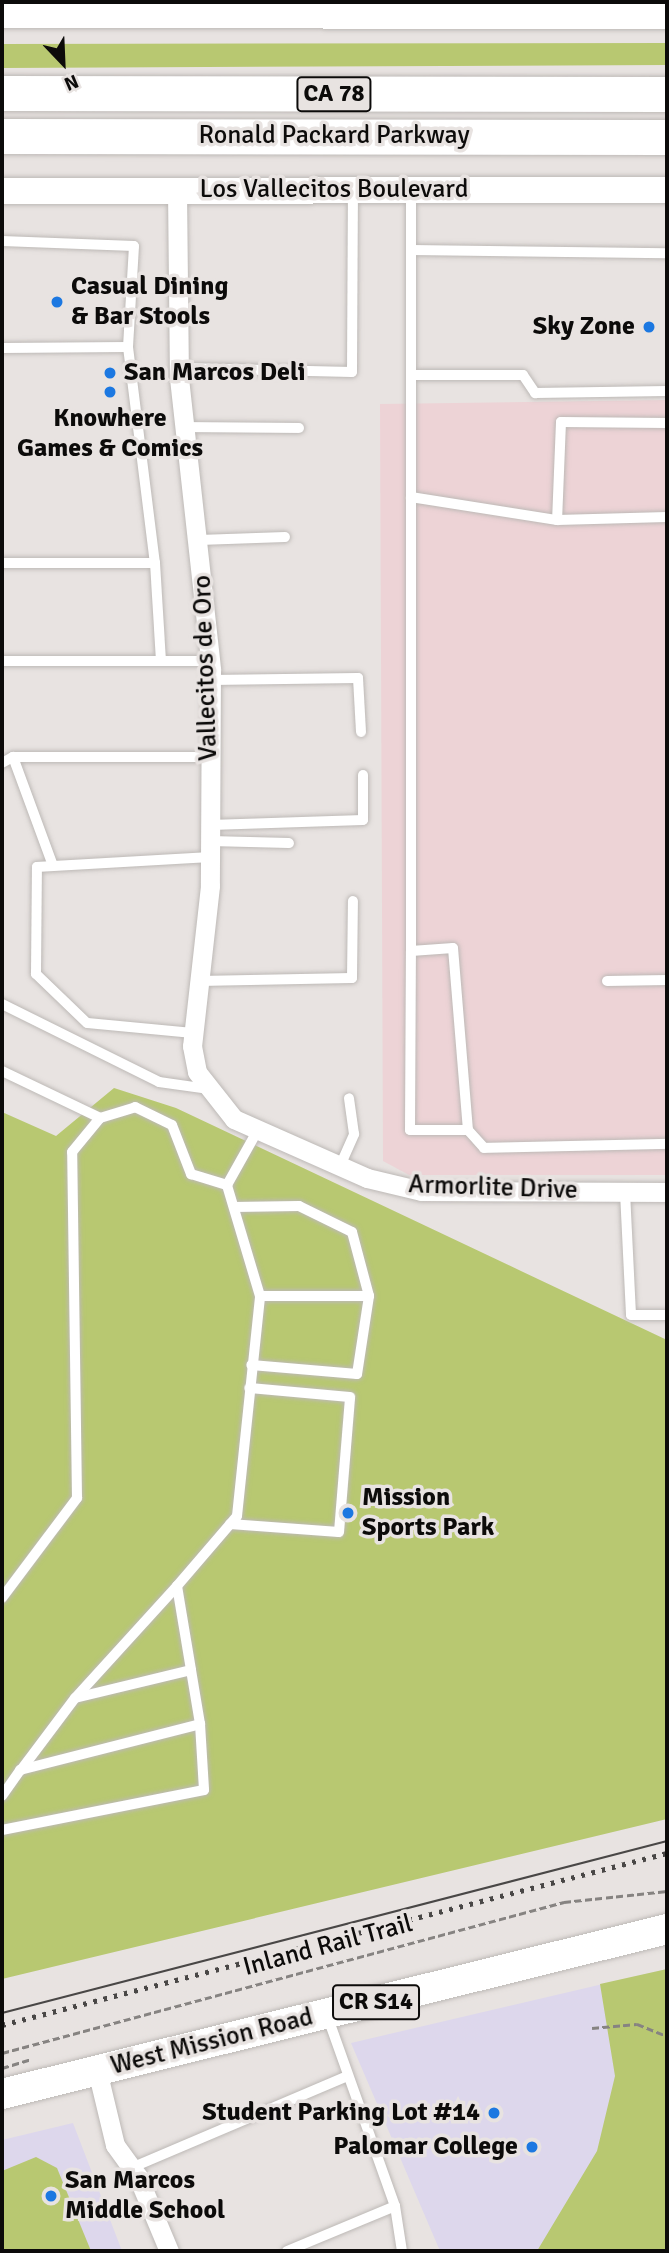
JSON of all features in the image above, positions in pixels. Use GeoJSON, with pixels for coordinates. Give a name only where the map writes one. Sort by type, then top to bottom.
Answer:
{"type":"FeatureCollection","features":[{"type":"Feature","properties":{"kind":"highway","name":"Ronald Packard Parkway"},"geometry":{"type":"LineString","coordinates":[[2,93],[667,94]]}},
{"type":"Feature","properties":{"kind":"highway","name":"Ronald Packard Parkway"},"geometry":{"type":"LineString","coordinates":[[8,136],[667,137]]}},
{"type":"Feature","properties":{"kind":"main road"},"geometry":{"type":"LineString","coordinates":[[2,15],[35,9],[516,9],[667,16]]}},
{"type":"Feature","properties":{"kind":"main road","name":"Los Vallecitos Boulevard"},"geometry":{"type":"LineString","coordinates":[[2,191],[667,190]]}},
{"type":"Feature","properties":{"kind":"main road","name":"West Mission Road"},"geometry":{"type":"LineString","coordinates":[[2,2094],[667,1929]]}},
{"type":"Feature","properties":{"kind":"street","name":"Vallecitos de Oro"},"geometry":{"type":"LineString","coordinates":[[177,190],[179,368],[211,670],[210,841],[193,1033],[197,1072],[208,1089],[223,1110],[253,1125]]}},
{"type":"Feature","properties":{"kind":"street","name":"Armorlite Drive"},"geometry":{"type":"LineString","coordinates":[[253,1125],[340,1166],[421,1191],[667,1192]]}},
{"type":"Feature","properties":{"kind":"street"},"geometry":{"type":"LineString","coordinates":[[97,2070],[115,2145],[131,2168],[169,2251]]}},
{"type":"Feature","properties":{"kind":"lane"},"geometry":{"type":"LineString","coordinates":[[179,368],[352,372],[354,190]]}},
{"type":"Feature","properties":{"kind":"lane"},"geometry":{"type":"LineString","coordinates":[[411,190],[413,375],[410,1130],[468,1130]]}},
{"type":"Feature","properties":{"kind":"lane"},"geometry":{"type":"LineString","coordinates":[[2,241],[134,246],[128,347],[155,564],[160,661]]}},
{"type":"Feature","properties":{"kind":"lane"},"geometry":{"type":"LineString","coordinates":[[411,250],[667,253]]}},
{"type":"Feature","properties":{"kind":"lane"},"geometry":{"type":"LineString","coordinates":[[2,348],[128,347]]}},
{"type":"Feature","properties":{"kind":"lane"},"geometry":{"type":"LineString","coordinates":[[413,375],[523,375],[535,393],[667,391]]}},
{"type":"Feature","properties":{"kind":"lane"},"geometry":{"type":"LineString","coordinates":[[557,520],[561,422],[667,423]]}},
{"type":"Feature","properties":{"kind":"lane"},"geometry":{"type":"LineString","coordinates":[[184,427],[299,428]]}},
{"type":"Feature","properties":{"kind":"lane"},"geometry":{"type":"LineString","coordinates":[[411,497],[557,520],[667,517]]}},
{"type":"Feature","properties":{"kind":"lane"},"geometry":{"type":"LineString","coordinates":[[199,540],[285,537]]}},
{"type":"Feature","properties":{"kind":"lane"},"geometry":{"type":"LineString","coordinates":[[2,563],[155,564]]}},
{"type":"Feature","properties":{"kind":"lane"},"geometry":{"type":"LineString","coordinates":[[2,661],[160,661],[211,670],[358,678],[361,732]]}},
{"type":"Feature","properties":{"kind":"lane"},"geometry":{"type":"LineString","coordinates":[[13,757],[52,866]]}},
{"type":"Feature","properties":{"kind":"lane"},"geometry":{"type":"LineString","coordinates":[[2,763],[13,757],[211,757]]}},
{"type":"Feature","properties":{"kind":"lane"},"geometry":{"type":"LineString","coordinates":[[193,1033],[87,1023],[36,974],[37,866],[363,820],[363,775]]}},
{"type":"Feature","properties":{"kind":"lane"},"geometry":{"type":"LineString","coordinates":[[210,841],[289,843]]}},
{"type":"Feature","properties":{"kind":"lane"},"geometry":{"type":"LineString","coordinates":[[199,981],[352,978],[352,901]]}},
{"type":"Feature","properties":{"kind":"lane"},"geometry":{"type":"LineString","coordinates":[[411,951],[453,948],[468,1130],[484,1148],[667,1144]]}},
{"type":"Feature","properties":{"kind":"lane"},"geometry":{"type":"LineString","coordinates":[[607,981],[667,980]]}},
{"type":"Feature","properties":{"kind":"lane"},"geometry":{"type":"LineString","coordinates":[[2,1004],[159,1082],[208,1089]]}},
{"type":"Feature","properties":{"kind":"lane"},"geometry":{"type":"LineString","coordinates":[[2,1071],[100,1118]]}},
{"type":"Feature","properties":{"kind":"lane"},"geometry":{"type":"LineString","coordinates":[[340,1166],[354,1134],[349,1098]]}},
{"type":"Feature","properties":{"kind":"lane"},"geometry":{"type":"LineString","coordinates":[[2,1598],[78,1498],[72,1152],[100,1118],[135,1107],[173,1125],[191,1174],[227,1185]]}},
{"type":"Feature","properties":{"kind":"lane"},"geometry":{"type":"LineString","coordinates":[[2,1796],[75,1698],[237,1516],[260,1296],[227,1185],[253,1125]]}},
{"type":"Feature","properties":{"kind":"lane"},"geometry":{"type":"LineString","coordinates":[[625,1192],[631,1315],[667,1315]]}},
{"type":"Feature","properties":{"kind":"lane"},"geometry":{"type":"LineString","coordinates":[[234,1207],[299,1206],[352,1232],[369,1296],[357,1374],[251,1365]]}},
{"type":"Feature","properties":{"kind":"lane"},"geometry":{"type":"LineString","coordinates":[[260,1296],[369,1296]]}},
{"type":"Feature","properties":{"kind":"lane"},"geometry":{"type":"LineString","coordinates":[[230,1524],[339,1532],[350,1397],[249,1388]]}},
{"type":"Feature","properties":{"kind":"lane"},"geometry":{"type":"LineString","coordinates":[[2,1830],[204,1790],[200,1724],[177,1586]]}},
{"type":"Feature","properties":{"kind":"lane"},"geometry":{"type":"LineString","coordinates":[[75,1698],[191,1670]]}},
{"type":"Feature","properties":{"kind":"lane"},"geometry":{"type":"LineString","coordinates":[[20,1770],[200,1724]]}},
{"type":"Feature","properties":{"kind":"lane"},"geometry":{"type":"LineString","coordinates":[[327,2014],[345,2077],[395,2206],[402,2251]]}},
{"type":"Feature","properties":{"kind":"lane"},"geometry":{"type":"LineString","coordinates":[[131,2168],[345,2077]]}},
{"type":"Feature","properties":{"kind":"lane"},"geometry":{"type":"LineString","coordinates":[[287,2251],[395,2206]]}},
{"type":"Feature","properties":{"kind":"path","name":"Inland Rail Trail"},"geometry":{"type":"LineString","coordinates":[[2,2053],[564,1902],[667,1891]]}},
{"type":"Feature","properties":{"kind":"path"},"geometry":{"type":"LineString","coordinates":[[592,2028],[637,2024],[667,2036]]}},
{"type":"Feature","properties":{"kind":"path"},"geometry":{"type":"LineString","coordinates":[[2,2068],[31,2059]]}},
{"type":"Feature","properties":{"kind":"shaded area"},"geometry":{"type":"Polygon","coordinates":[[[667,400],[667,1175],[409,1175],[383,1161],[380,404],[667,400]]]}},
{"type":"Feature","properties":{"kind":"shaded area","name":"Palomar College"},"geometry":{"type":"Polygon","coordinates":[[[667,1969],[667,2251],[440,2251],[351,2043],[667,1969]]]}},
{"type":"Feature","properties":{"kind":"shaded area","name":"San Marcos Middle School"},"geometry":{"type":"Polygon","coordinates":[[[73,2123],[122,2251],[2,2251],[2,2140],[73,2123]]]}},
{"type":"Feature","properties":{"kind":"green space"},"geometry":{"type":"Polygon","coordinates":[[[667,43],[667,65],[2,68],[2,44],[667,43]]]}},
{"type":"Feature","properties":{"kind":"green space","name":"Mission Sports Park"},"geometry":{"type":"Polygon","coordinates":[[[114,1088],[176,1108],[667,1340],[667,1819],[2,1979],[2,1112],[56,1136],[114,1088]]]}},
{"type":"Feature","properties":{"kind":"green space"},"geometry":{"type":"Polygon","coordinates":[[[667,1969],[667,2251],[537,2251],[597,2151],[615,2076],[600,1984],[667,1969]]]}},
{"type":"Feature","properties":{"kind":"green space"},"geometry":{"type":"Polygon","coordinates":[[[36,2157],[57,2168],[91,2251],[2,2251],[2,2171],[36,2157]]]}},
{"type":"Feature","properties":{"kind":"tram line"},"geometry":{"type":"LineString","coordinates":[[2,2013],[667,1841]]}},
{"type":"Feature","properties":{"kind":"railway"},"geometry":{"type":"LineString","coordinates":[[2,2025],[667,1853]]}},
{"type":"Feature","properties":{"kind":"place","name":"Casual Dining & Bar Stools"},"geometry":{"type":"Point","coordinates":[57,302]}},
{"type":"Feature","properties":{"kind":"place","name":"Sky Zone"},"geometry":{"type":"Point","coordinates":[649,327]}},
{"type":"Feature","properties":{"kind":"place","name":"San Marcos Deli"},"geometry":{"type":"Point","coordinates":[110,373]}},
{"type":"Feature","properties":{"kind":"place","name":"Knowhere Games & Comics"},"geometry":{"type":"Point","coordinates":[110,392]}},
{"type":"Feature","properties":{"kind":"place","name":"Mission Sports Park"},"geometry":{"type":"Point","coordinates":[348,1513]}},
{"type":"Feature","properties":{"kind":"place","name":"Student Parking Lot #14"},"geometry":{"type":"Point","coordinates":[494,2113]}},
{"type":"Feature","properties":{"kind":"place","name":"Palomar College"},"geometry":{"type":"Point","coordinates":[532,2147]}},
{"type":"Feature","properties":{"kind":"place","name":"San Marcos Middle School"},"geometry":{"type":"Point","coordinates":[51,2196]}}]}
